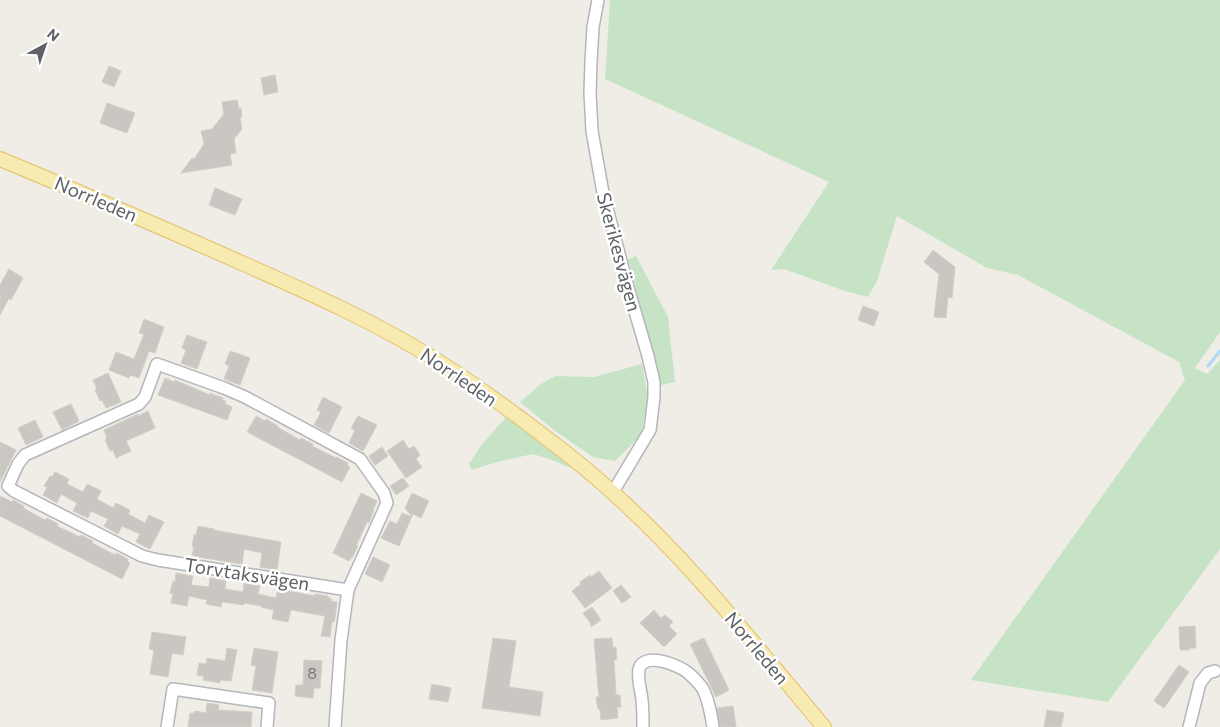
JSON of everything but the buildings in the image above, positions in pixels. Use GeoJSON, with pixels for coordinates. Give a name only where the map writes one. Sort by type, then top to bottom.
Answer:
{"type":"FeatureCollection","features":[{"type":"Feature","properties":{"kind":"main road","name":"Norrleden"},"geometry":{"type":"LineString","coordinates":[[0,159],[317,296],[394,335],[456,373],[566,453],[613,492],[656,534],[722,606],[824,727]]}},
{"type":"Feature","properties":{"kind":"street","name":"Skerikesvägen"},"geometry":{"type":"LineString","coordinates":[[598,0],[593,27],[591,62],[592,131],[603,193],[654,382],[650,430],[613,492]]}},
{"type":"Feature","properties":{"kind":"street","name":"Torvtaksvägen"},"geometry":{"type":"LineString","coordinates":[[158,364],[224,388],[360,459],[384,493],[387,504],[348,590],[142,556],[14,491],[8,486],[18,464],[26,455],[139,404],[145,397],[158,364]]}},
{"type":"Feature","properties":{"kind":"street"},"geometry":{"type":"LineString","coordinates":[[335,727],[341,640],[348,590]]}},
{"type":"Feature","properties":{"kind":"street"},"geometry":{"type":"LineString","coordinates":[[643,727],[639,669],[642,662],[649,660],[675,666],[696,679],[710,707],[713,727]]}},
{"type":"Feature","properties":{"kind":"street"},"geometry":{"type":"LineString","coordinates":[[1189,727],[1200,682],[1208,673],[1215,671]]}},
{"type":"Feature","properties":{"kind":"street"},"geometry":{"type":"LineString","coordinates":[[167,727],[173,689],[268,702],[267,727]]}},
{"type":"Feature","properties":{"kind":"green space"},"geometry":{"type":"Polygon","coordinates":[[[610,0],[1220,0],[1220,332],[1195,368],[1207,374],[1220,360],[1220,549],[1108,702],[971,680],[1185,380],[1179,362],[1018,275],[987,268],[897,216],[877,281],[868,297],[845,291],[784,269],[771,270],[829,182],[605,79],[610,0]]]}},
{"type":"Feature","properties":{"kind":"green space"},"geometry":{"type":"Polygon","coordinates":[[[636,256],[668,317],[675,382],[661,385],[628,259],[636,256]]]}},
{"type":"Feature","properties":{"kind":"green space"},"geometry":{"type":"Polygon","coordinates":[[[642,364],[648,397],[641,435],[615,461],[593,457],[554,430],[520,402],[541,384],[556,376],[594,377],[642,364]]]}},
{"type":"Feature","properties":{"kind":"green space"},"geometry":{"type":"Polygon","coordinates":[[[506,417],[576,470],[533,454],[472,470],[469,464],[480,447],[506,417]]]}},
{"type":"Feature","properties":{"kind":"waterway"},"geometry":{"type":"LineString","coordinates":[[1208,366],[1220,351]]}}]}
